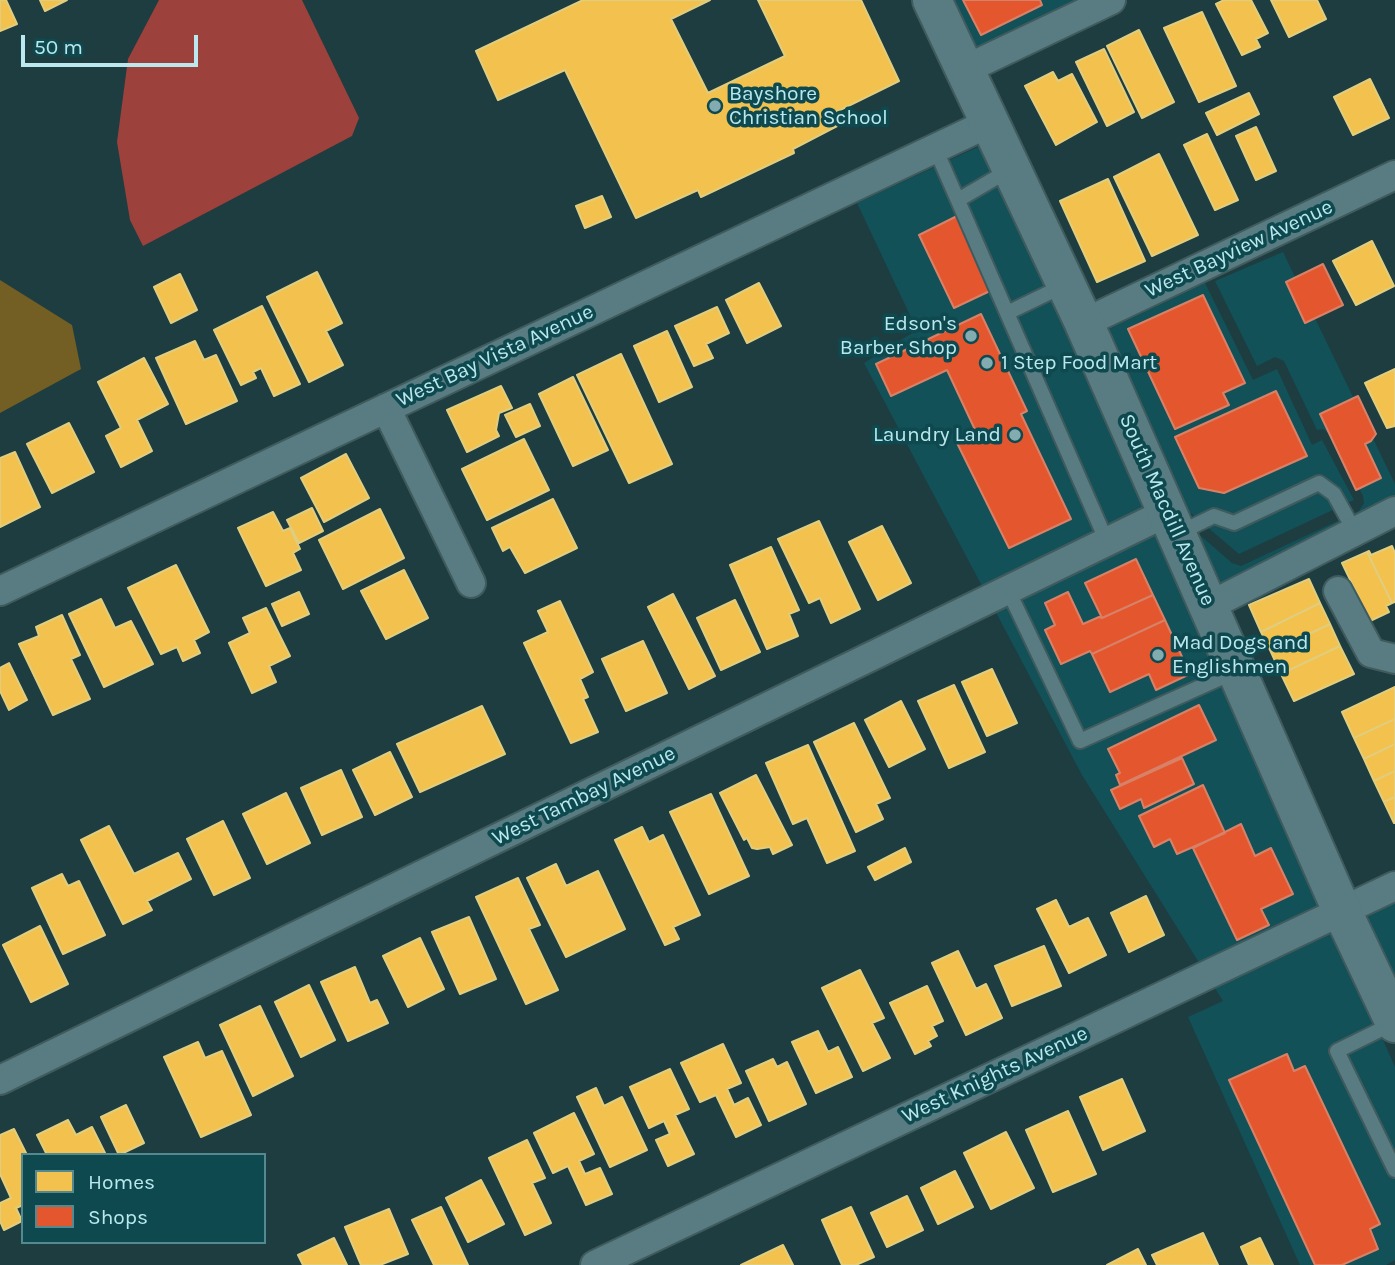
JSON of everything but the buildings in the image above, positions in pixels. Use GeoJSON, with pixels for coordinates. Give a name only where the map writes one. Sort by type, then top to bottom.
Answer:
{"type":"FeatureCollection","features":[{"type":"Feature","properties":{"kind":"street","name":"South Macdill Avenue"},"geometry":{"type":"LineString","coordinates":[[932,0],[1084,323],[1342,911],[1395,1023]]}},
{"type":"Feature","properties":{"kind":"street"},"geometry":{"type":"LineString","coordinates":[[966,69],[1111,0]]}},
{"type":"Feature","properties":{"kind":"street","name":"West Bay Vista Avenue"},"geometry":{"type":"LineString","coordinates":[[0,591],[990,122]]}},
{"type":"Feature","properties":{"kind":"street","name":"West Bayview Avenue"},"geometry":{"type":"LineString","coordinates":[[1084,323],[1395,175]]}},
{"type":"Feature","properties":{"kind":"street"},"geometry":{"type":"LineString","coordinates":[[386,408],[471,583]]}},
{"type":"Feature","properties":{"kind":"street"},"geometry":{"type":"LineString","coordinates":[[1209,606],[1395,511]]}},
{"type":"Feature","properties":{"kind":"street","name":"West Tambay Avenue"},"geometry":{"type":"LineString","coordinates":[[0,1080],[1107,541],[1173,523]]}},
{"type":"Feature","properties":{"kind":"street"},"geometry":{"type":"LineString","coordinates":[[1338,591],[1371,653],[1395,659]]}},
{"type":"Feature","properties":{"kind":"street","name":"West Knights Avenue"},"geometry":{"type":"LineString","coordinates":[[595,1265],[1395,886]]}},
{"type":"Feature","properties":{"kind":"lane"},"geometry":{"type":"LineString","coordinates":[[935,148],[1107,541]]}},
{"type":"Feature","properties":{"kind":"lane"},"geometry":{"type":"LineString","coordinates":[[958,200],[1012,168]]}},
{"type":"Feature","properties":{"kind":"lane"},"geometry":{"type":"LineString","coordinates":[[1007,313],[1066,285]]}},
{"type":"Feature","properties":{"kind":"lane"},"geometry":{"type":"LineString","coordinates":[[1173,523],[1214,516],[1234,523],[1319,483],[1334,494],[1355,532]]}},
{"type":"Feature","properties":{"kind":"lane"},"geometry":{"type":"LineString","coordinates":[[1008,590],[1080,741],[1237,670]]}},
{"type":"Feature","properties":{"kind":"lane"},"geometry":{"type":"LineString","coordinates":[[1395,1023],[1337,1051],[1395,1170]]}},
{"type":"Feature","properties":{"kind":"shaded area"},"geometry":{"type":"Polygon","coordinates":[[[159,0],[302,0],[359,118],[352,136],[143,246],[130,220],[117,142],[128,59],[159,0]]]}},
{"type":"Feature","properties":{"kind":"shaded area"},"geometry":{"type":"Polygon","coordinates":[[[946,0],[1079,0],[971,52],[946,0]]]}},
{"type":"Feature","properties":{"kind":"shaded area"},"geometry":{"type":"Polygon","coordinates":[[[982,145],[1395,1067],[1395,1260],[1386,1265],[1300,1265],[1188,1017],[1223,1001],[1082,775],[864,363],[917,330],[857,203],[982,145]]]}},
{"type":"Feature","properties":{"kind":"shaded area"},"geometry":{"type":"Polygon","coordinates":[[[1283,252],[1395,484],[1395,509],[1214,588],[1187,524],[1232,563],[1241,566],[1359,511],[1364,503],[1363,496],[1331,435],[1323,429],[1317,430],[1284,361],[1275,357],[1257,366],[1215,281],[1283,252]]]}},
{"type":"Feature","properties":{"kind":"shaded area"},"geometry":{"type":"Polygon","coordinates":[[[0,280],[72,325],[81,369],[0,413],[0,280]]]}},
{"type":"Feature","properties":{"kind":"shaded area"},"geometry":{"type":"Polygon","coordinates":[[[1205,283],[1253,380],[1277,369],[1312,445],[1322,440],[1354,500],[1239,554],[1186,509],[1105,331],[1205,283]]]}},
{"type":"Feature","properties":{"kind":"shaded area"},"geometry":{"type":"Polygon","coordinates":[[[1395,901],[1395,994],[1359,918],[1395,901]]]}},
{"type":"Feature","properties":{"kind":"place","name":"Bayshore Christian School"},"geometry":{"type":"Point","coordinates":[715,106]}},
{"type":"Feature","properties":{"kind":"place","name":"Edson's Barber Shop"},"geometry":{"type":"Point","coordinates":[971,336]}},
{"type":"Feature","properties":{"kind":"place","name":"1 Step Food Mart"},"geometry":{"type":"Point","coordinates":[987,363]}},
{"type":"Feature","properties":{"kind":"place","name":"Laundry Land"},"geometry":{"type":"Point","coordinates":[1015,435]}},
{"type":"Feature","properties":{"kind":"place","name":"Mad Dogs and Englishmen"},"geometry":{"type":"Point","coordinates":[1158,655]}}]}
